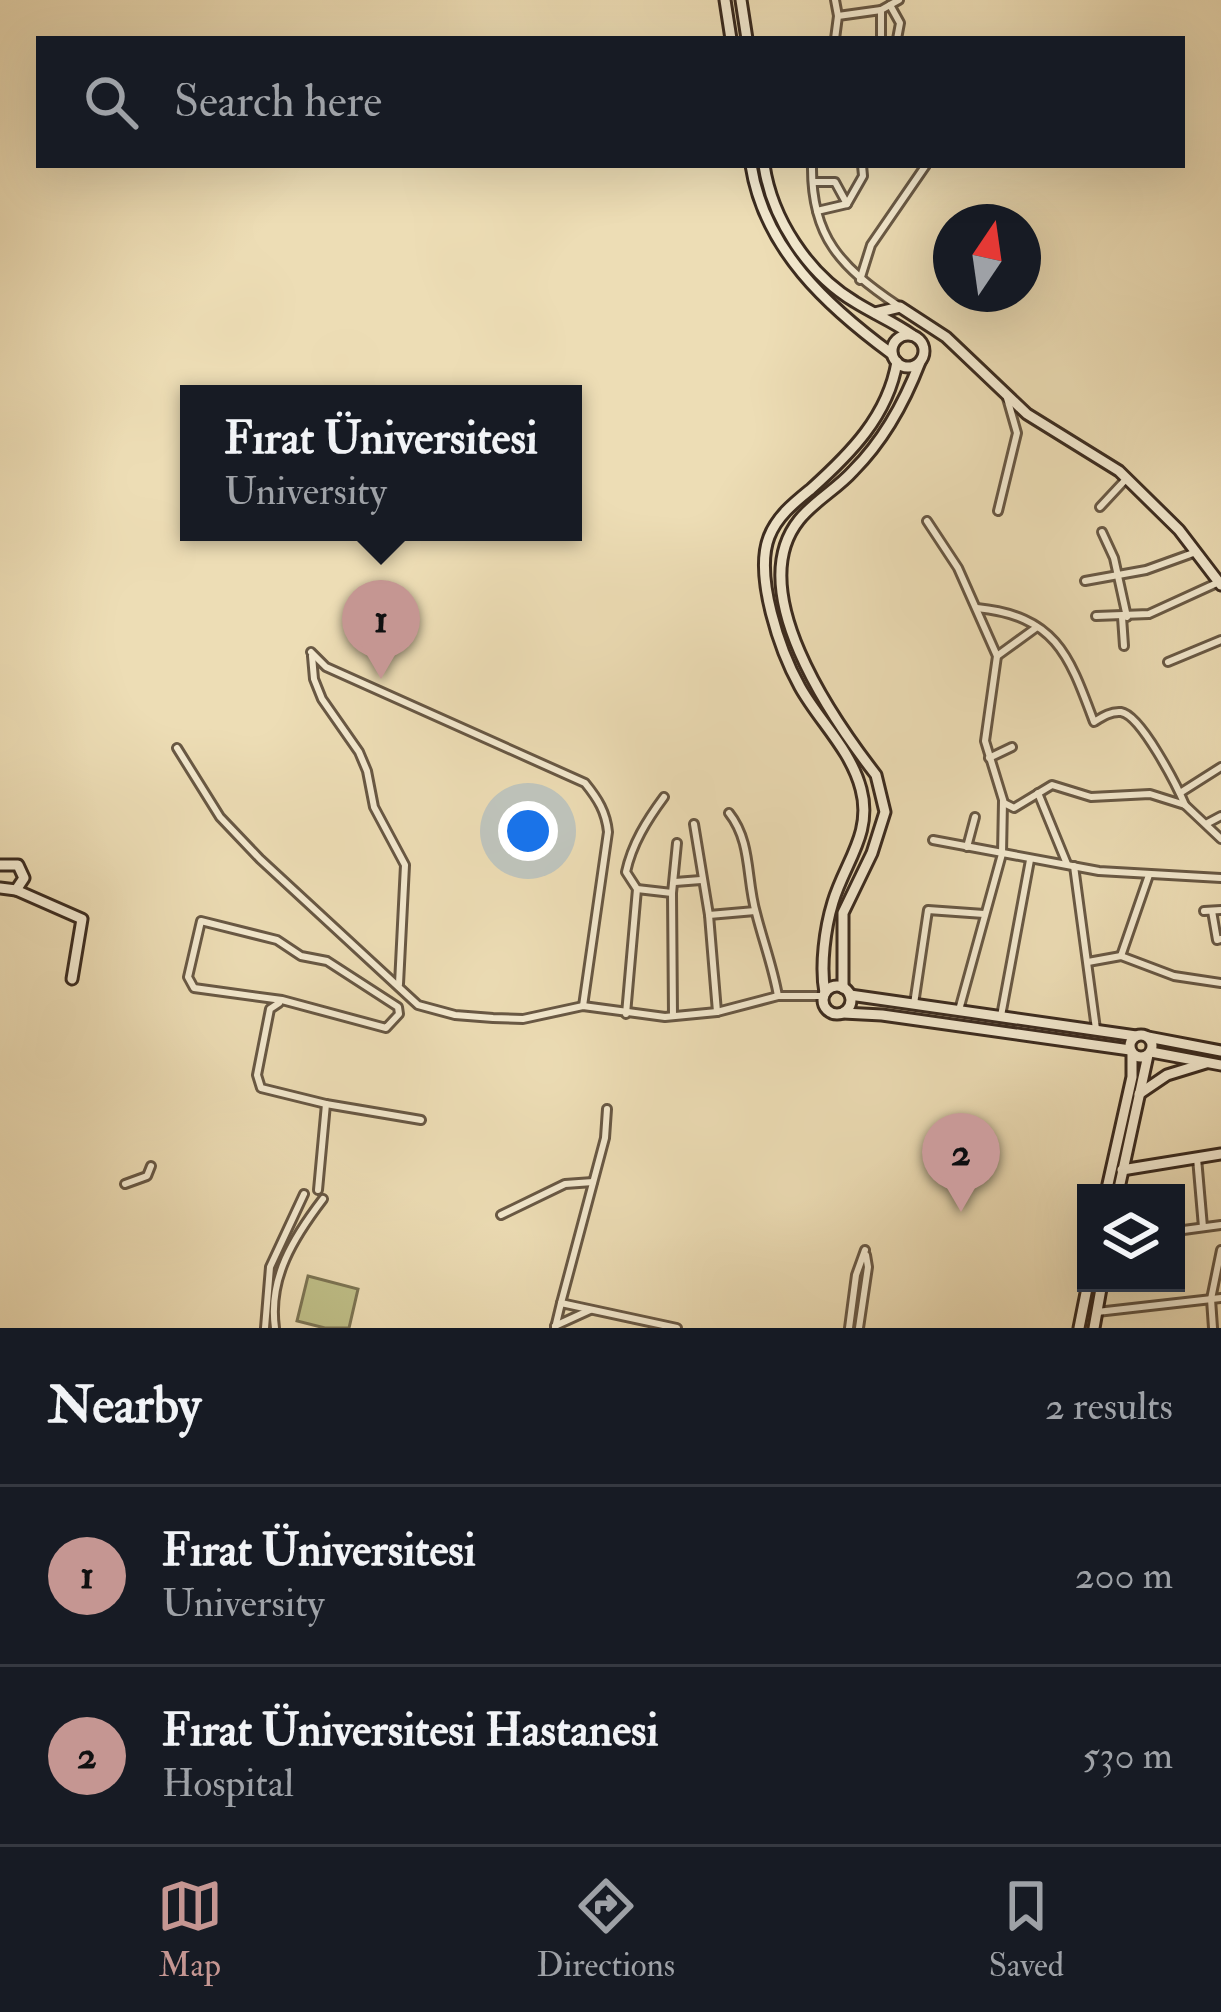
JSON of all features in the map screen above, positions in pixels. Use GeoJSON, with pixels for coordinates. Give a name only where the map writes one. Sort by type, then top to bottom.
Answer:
{"type":"FeatureCollection","features":[{"type":"Feature","properties":{"kind":"main road"},"geometry":{"type":"LineString","coordinates":[[725,0],[731,36]]}},
{"type":"Feature","properties":{"kind":"main road"},"geometry":{"type":"LineString","coordinates":[[741,0],[747,36]]}},
{"type":"Feature","properties":{"kind":"main road"},"geometry":{"type":"LineString","coordinates":[[751,168],[776,239],[827,303],[894,358],[911,367],[920,362]]}},
{"type":"Feature","properties":{"kind":"main road"},"geometry":{"type":"LineString","coordinates":[[764,168],[767,188],[797,246],[830,285],[923,344],[920,362],[888,427],[854,470],[799,519],[779,558],[779,580],[800,658],[876,775],[883,796],[882,828],[843,913],[849,1007],[843,1013]]}},
{"type":"Feature","properties":{"kind":"main road"},"geometry":{"type":"LineString","coordinates":[[874,313],[900,307],[946,337],[1006,398],[1126,478],[1161,509],[1220,584]]}},
{"type":"Feature","properties":{"kind":"main road"},"geometry":{"type":"LineString","coordinates":[[912,335],[895,341],[886,399],[852,452],[778,520],[766,552],[766,589],[784,649],[799,685],[849,760],[865,813],[862,834],[829,916],[827,1011],[1221,1065]]}},
{"type":"Feature","properties":{"kind":"main road"},"geometry":{"type":"LineString","coordinates":[[0,865],[9,862],[21,869],[24,878],[7,891]]}},
{"type":"Feature","properties":{"kind":"main road"},"geometry":{"type":"LineString","coordinates":[[7,891],[82,919],[72,980]]}},
{"type":"Feature","properties":{"kind":"main road"},"geometry":{"type":"LineString","coordinates":[[824,995],[835,986],[914,1004],[1221,1051]]}},
{"type":"Feature","properties":{"kind":"main road"},"geometry":{"type":"LineString","coordinates":[[1108,1184],[1132,1077],[1131,1040],[1142,1036]]}},
{"type":"Feature","properties":{"kind":"main road"},"geometry":{"type":"LineString","coordinates":[[1120,1184],[1152,1042],[1142,1036]]}},
{"type":"Feature","properties":{"kind":"main road"},"geometry":{"type":"LineString","coordinates":[[1139,1094],[1167,1075],[1206,1063]]}},
{"type":"Feature","properties":{"kind":"main road"},"geometry":{"type":"LineString","coordinates":[[1122,1170],[1221,1154]]}},
{"type":"Feature","properties":{"kind":"main road"},"geometry":{"type":"LineString","coordinates":[[1079,1328],[1086,1292]]}},
{"type":"Feature","properties":{"kind":"main road"},"geometry":{"type":"LineString","coordinates":[[1094,1328],[1100,1292]]}},
{"type":"Feature","properties":{"kind":"street"},"geometry":{"type":"LineString","coordinates":[[834,0],[835,36]]}},
{"type":"Feature","properties":{"kind":"street"},"geometry":{"type":"LineString","coordinates":[[838,16],[881,10],[899,0]]}},
{"type":"Feature","properties":{"kind":"street"},"geometry":{"type":"LineString","coordinates":[[890,5],[900,23],[898,36]]}},
{"type":"Feature","properties":{"kind":"street"},"geometry":{"type":"LineString","coordinates":[[881,10],[881,36]]}},
{"type":"Feature","properties":{"kind":"street"},"geometry":{"type":"LineString","coordinates":[[812,168],[817,211],[834,253],[860,280],[900,307]]}},
{"type":"Feature","properties":{"kind":"street"},"geometry":{"type":"LineString","coordinates":[[817,211],[847,204],[862,168]]}},
{"type":"Feature","properties":{"kind":"street"},"geometry":{"type":"LineString","coordinates":[[860,280],[871,245],[924,168]]}},
{"type":"Feature","properties":{"kind":"street"},"geometry":{"type":"LineString","coordinates":[[813,182],[835,182],[847,204]]}},
{"type":"Feature","properties":{"kind":"street"},"geometry":{"type":"LineString","coordinates":[[998,511],[1017,433],[1006,398]]}},
{"type":"Feature","properties":{"kind":"street"},"geometry":{"type":"LineString","coordinates":[[1100,507],[1126,478]]}},
{"type":"Feature","properties":{"kind":"street"},"geometry":{"type":"LineString","coordinates":[[926,520],[939,535],[997,656],[985,730],[1003,801],[1002,854],[959,1010]]}},
{"type":"Feature","properties":{"kind":"street"},"geometry":{"type":"LineString","coordinates":[[1102,532],[1118,575],[1124,646]]}},
{"type":"Feature","properties":{"kind":"street"},"geometry":{"type":"LineString","coordinates":[[1085,581],[1146,570],[1196,551]]}},
{"type":"Feature","properties":{"kind":"street"},"geometry":{"type":"LineString","coordinates":[[1096,616],[1124,617],[1162,609],[1220,584]]}},
{"type":"Feature","properties":{"kind":"street"},"geometry":{"type":"LineString","coordinates":[[977,608],[1020,614],[1037,627],[1068,657],[1094,722],[1114,712],[1129,715],[1158,753],[1185,805]]}},
{"type":"Feature","properties":{"kind":"street"},"geometry":{"type":"LineString","coordinates":[[997,656],[1037,627]]}},
{"type":"Feature","properties":{"kind":"street"},"geometry":{"type":"LineString","coordinates":[[1168,662],[1221,640]]}},
{"type":"Feature","properties":{"kind":"street"},"geometry":{"type":"LineString","coordinates":[[399,986],[405,865],[374,807],[368,771],[322,699],[311,652],[326,667],[585,783],[597,798],[608,832],[583,1006]]}},
{"type":"Feature","properties":{"kind":"street"},"geometry":{"type":"LineString","coordinates":[[989,758],[1012,746]]}},
{"type":"Feature","properties":{"kind":"street"},"geometry":{"type":"LineString","coordinates":[[177,748],[220,817],[418,1005],[454,1015],[523,1019],[583,1006],[673,1016],[717,1012],[778,996],[824,995]]}},
{"type":"Feature","properties":{"kind":"street"},"geometry":{"type":"LineString","coordinates":[[1180,793],[1221,767]]}},
{"type":"Feature","properties":{"kind":"street"},"geometry":{"type":"LineString","coordinates":[[1003,801],[1014,808],[1052,785],[1091,796],[1150,794],[1185,805],[1221,839]]}},
{"type":"Feature","properties":{"kind":"street"},"geometry":{"type":"LineString","coordinates":[[1038,793],[1070,865],[1096,1031]]}},
{"type":"Feature","properties":{"kind":"street"},"geometry":{"type":"LineString","coordinates":[[626,1014],[637,889],[626,872],[627,865],[644,824],[664,797]]}},
{"type":"Feature","properties":{"kind":"street"},"geometry":{"type":"LineString","coordinates":[[729,813],[742,831],[755,911],[778,996]]}},
{"type":"Feature","properties":{"kind":"street"},"geometry":{"type":"LineString","coordinates":[[967,847],[975,817]]}},
{"type":"Feature","properties":{"kind":"street"},"geometry":{"type":"LineString","coordinates":[[1206,824],[1221,817]]}},
{"type":"Feature","properties":{"kind":"street"},"geometry":{"type":"LineString","coordinates":[[694,824],[709,915],[717,1012]]}},
{"type":"Feature","properties":{"kind":"street"},"geometry":{"type":"LineString","coordinates":[[933,840],[1030,860],[1149,875],[1221,878]]}},
{"type":"Feature","properties":{"kind":"street"},"geometry":{"type":"LineString","coordinates":[[673,1016],[676,843]]}},
{"type":"Feature","properties":{"kind":"street"},"geometry":{"type":"LineString","coordinates":[[1000,1016],[1030,860]]}},
{"type":"Feature","properties":{"kind":"street"},"geometry":{"type":"LineString","coordinates":[[1121,956],[1149,875]]}},
{"type":"Feature","properties":{"kind":"street"},"geometry":{"type":"LineString","coordinates":[[675,882],[703,880]]}},
{"type":"Feature","properties":{"kind":"street"},"geometry":{"type":"LineString","coordinates":[[637,889],[672,893]]}},
{"type":"Feature","properties":{"kind":"street"},"geometry":{"type":"LineString","coordinates":[[914,1004],[928,910],[984,914]]}},
{"type":"Feature","properties":{"kind":"street"},"geometry":{"type":"LineString","coordinates":[[1212,910],[1217,940],[1221,939]]}},
{"type":"Feature","properties":{"kind":"street"},"geometry":{"type":"LineString","coordinates":[[709,915],[755,911]]}},
{"type":"Feature","properties":{"kind":"street"},"geometry":{"type":"LineString","coordinates":[[201,921],[277,940],[301,956],[328,961],[398,1006],[399,1014],[386,1028],[282,1000],[190,985],[201,921]]}},
{"type":"Feature","properties":{"kind":"street"},"geometry":{"type":"LineString","coordinates":[[1088,962],[1121,956],[1174,976],[1221,983]]}},
{"type":"Feature","properties":{"kind":"street"},"geometry":{"type":"LineString","coordinates":[[282,1000],[270,1009],[259,1083],[272,1091],[326,1104],[421,1120]]}},
{"type":"Feature","properties":{"kind":"street"},"geometry":{"type":"LineString","coordinates":[[318,1190],[326,1104]]}},
{"type":"Feature","properties":{"kind":"street"},"geometry":{"type":"LineString","coordinates":[[555,1327],[609,1118],[607,1109]]}},
{"type":"Feature","properties":{"kind":"street"},"geometry":{"type":"LineString","coordinates":[[1197,1158],[1203,1226]]}},
{"type":"Feature","properties":{"kind":"street"},"geometry":{"type":"LineString","coordinates":[[124,1184],[147,1177],[151,1166]]}},
{"type":"Feature","properties":{"kind":"street"},"geometry":{"type":"LineString","coordinates":[[501,1215],[565,1184],[593,1182]]}},
{"type":"Feature","properties":{"kind":"street"},"geometry":{"type":"LineString","coordinates":[[265,1328],[270,1267],[304,1194]]}},
{"type":"Feature","properties":{"kind":"street"},"geometry":{"type":"LineString","coordinates":[[275,1328],[274,1304],[284,1259],[322,1199]]}},
{"type":"Feature","properties":{"kind":"street"},"geometry":{"type":"LineString","coordinates":[[1185,1229],[1221,1225]]}},
{"type":"Feature","properties":{"kind":"street"},"geometry":{"type":"LineString","coordinates":[[849,1328],[856,1275],[865,1250],[868,1267],[859,1328]]}},
{"type":"Feature","properties":{"kind":"street"},"geometry":{"type":"LineString","coordinates":[[1213,1328],[1211,1300],[1221,1250]]}},
{"type":"Feature","properties":{"kind":"street"},"geometry":{"type":"LineString","coordinates":[[1097,1312],[1221,1298]]}},
{"type":"Feature","properties":{"kind":"street"},"geometry":{"type":"LineString","coordinates":[[561,1303],[677,1328]]}},
{"type":"Feature","properties":{"kind":"street"},"geometry":{"type":"LineString","coordinates":[[555,1327],[591,1309]]}},
{"type":"Feature","properties":{"kind":"green space"},"geometry":{"type":"Polygon","coordinates":[[[308,1276],[358,1289],[349,1328],[297,1321],[308,1276]]]}},
{"type":"Feature","properties":{"kind":"place","name":"Fırat Üniversitesi"},"geometry":{"type":"Point","coordinates":[381,679]}},
{"type":"Feature","properties":{"kind":"place","name":"Fırat Üniversitesi Hastanesi"},"geometry":{"type":"Point","coordinates":[961,1212]}}]}
